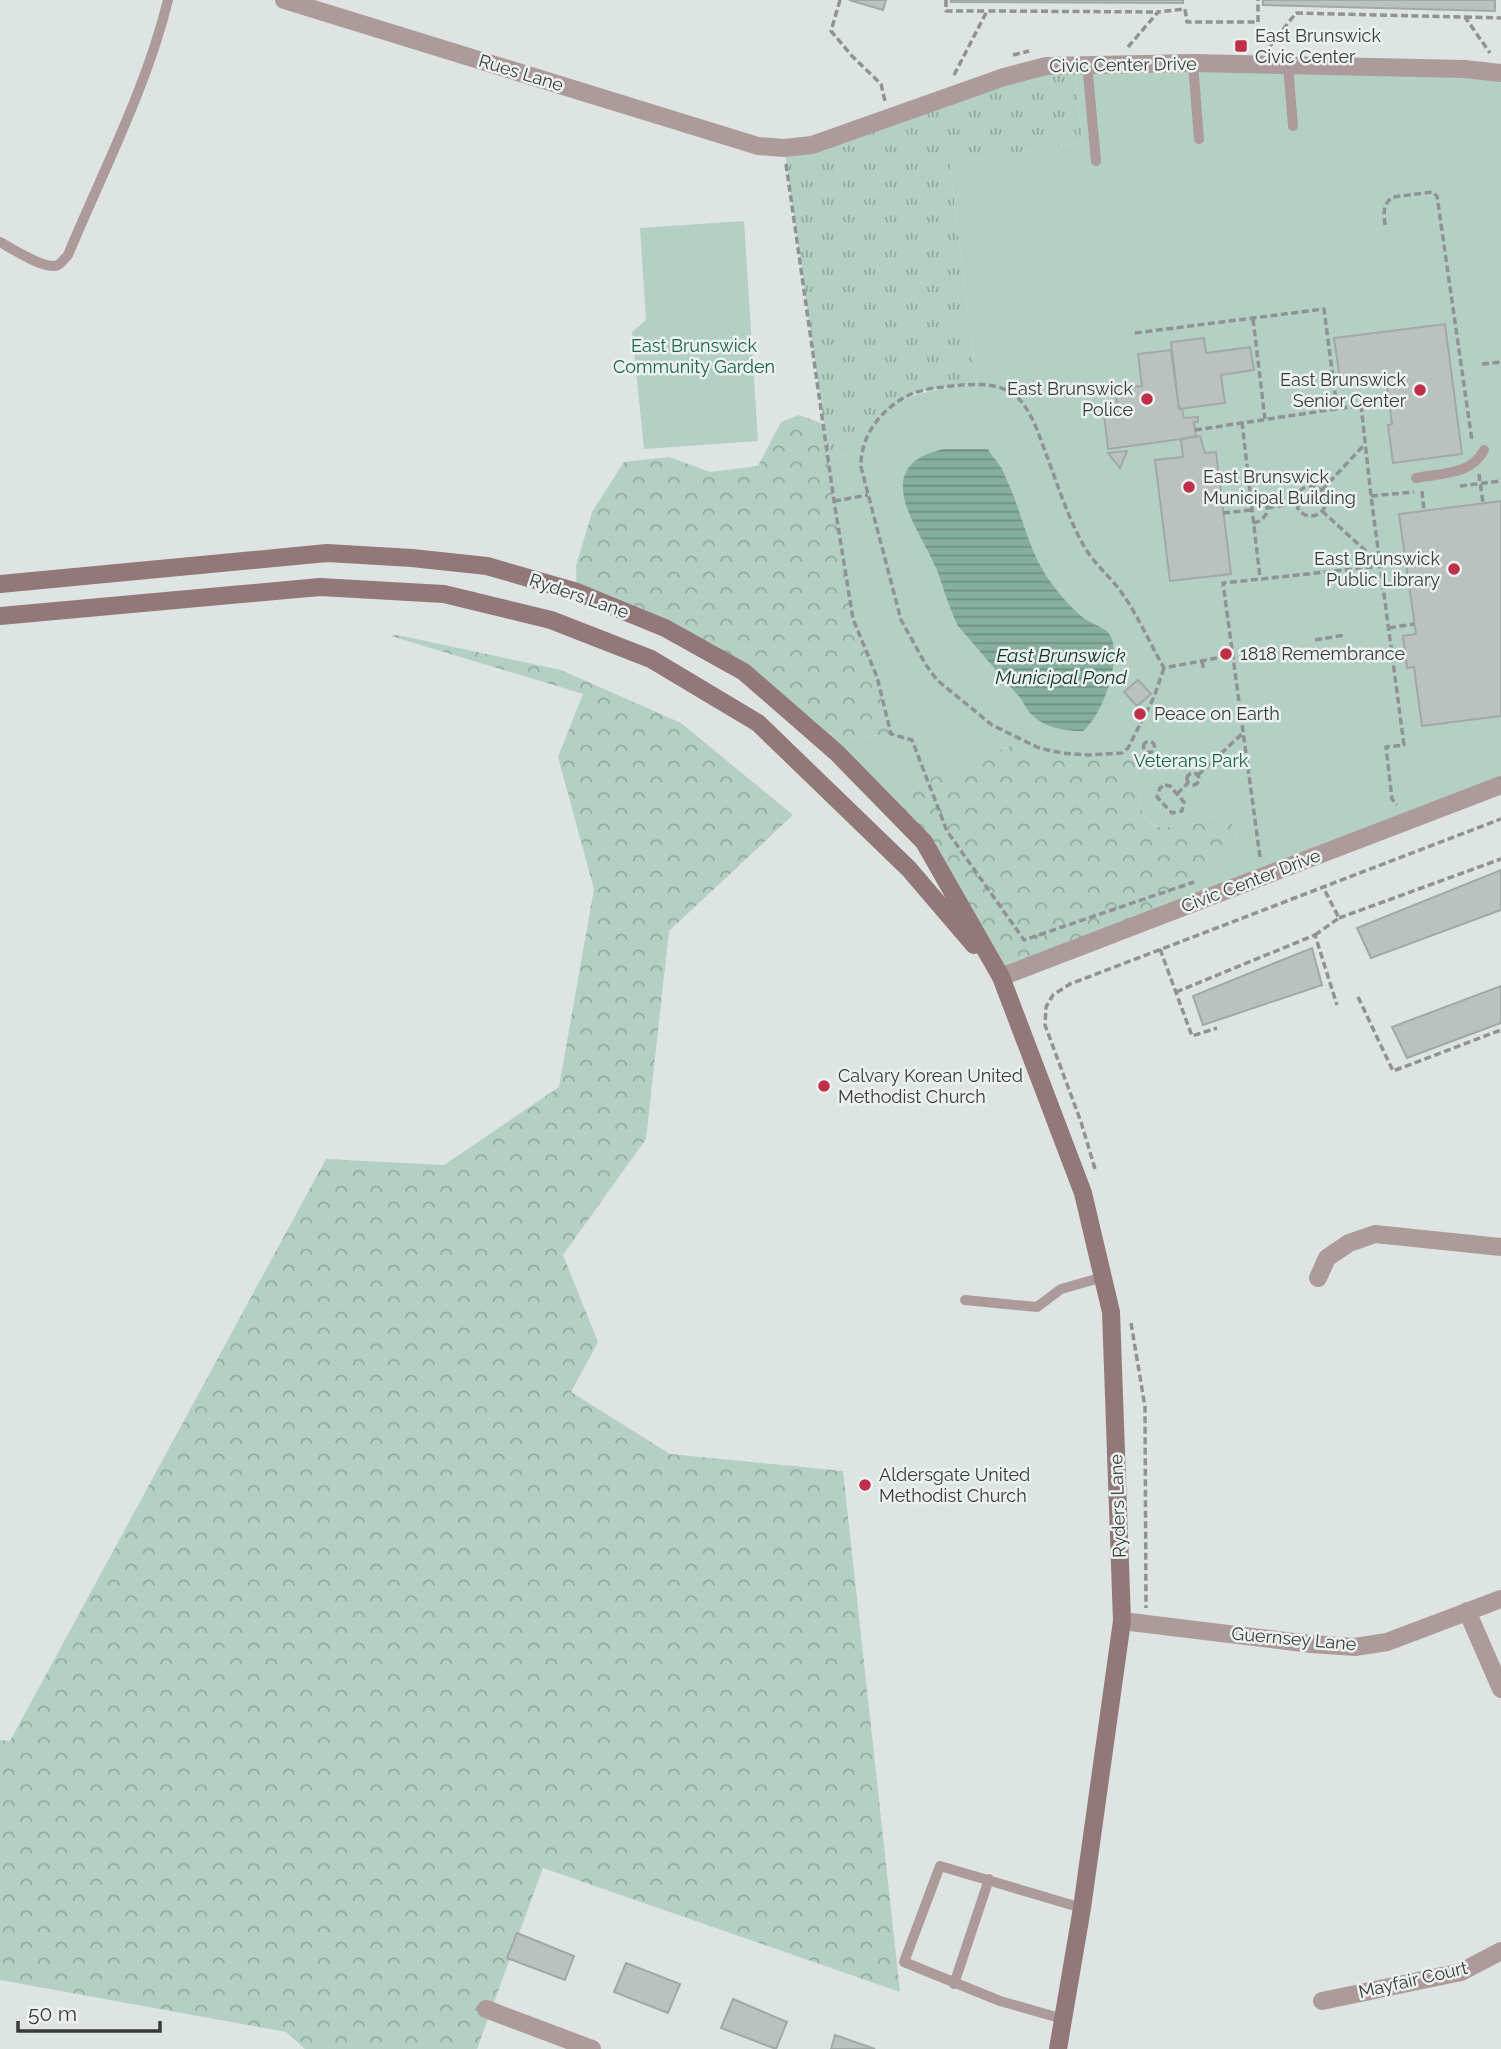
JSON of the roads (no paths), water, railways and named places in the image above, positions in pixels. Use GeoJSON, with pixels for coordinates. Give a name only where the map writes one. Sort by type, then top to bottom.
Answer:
{"type":"FeatureCollection","features":[{"type":"Feature","properties":{"kind":"main road","name":"Ryders Lane"},"geometry":{"type":"LineString","coordinates":[[0,584],[327,554],[412,558],[487,566],[577,592],[665,628],[744,672],[837,753],[924,842],[1001,977],[1083,1193],[1111,1312],[1122,1621],[1082,1908],[1058,2049]]}},
{"type":"Feature","properties":{"kind":"main road","name":"Ryders Lane"},"geometry":{"type":"LineString","coordinates":[[0,616],[320,587],[444,594],[551,620],[651,659],[758,723],[909,869],[1001,977]]}},
{"type":"Feature","properties":{"kind":"street","name":"Rues Lane"},"geometry":{"type":"LineString","coordinates":[[284,0],[758,146]]}},
{"type":"Feature","properties":{"kind":"street","name":"Civic Center Drive"},"geometry":{"type":"LineString","coordinates":[[758,146],[784,148],[812,145],[1004,77],[1046,66],[1193,63],[1465,69],[1497,65]]}},
{"type":"Feature","properties":{"kind":"street","name":"Civic Center Drive"},"geometry":{"type":"LineString","coordinates":[[1001,977],[1501,785]]}},
{"type":"Feature","properties":{"kind":"street"},"geometry":{"type":"LineString","coordinates":[[1318,1278],[1326,1258],[1349,1243],[1376,1234],[1501,1247]]}},
{"type":"Feature","properties":{"kind":"street","name":"Guernsey Lane"},"geometry":{"type":"LineString","coordinates":[[1122,1621],[1355,1647],[1387,1642],[1501,1599]]}},
{"type":"Feature","properties":{"kind":"street"},"geometry":{"type":"LineString","coordinates":[[1467,1611],[1501,1689]]}},
{"type":"Feature","properties":{"kind":"street","name":"Mayfair Court"},"geometry":{"type":"LineString","coordinates":[[1322,2001],[1461,1972],[1501,1951]]}},
{"type":"Feature","properties":{"kind":"street"},"geometry":{"type":"LineString","coordinates":[[486,2009],[592,2049]]}},
{"type":"Feature","properties":{"kind":"lane"},"geometry":{"type":"LineString","coordinates":[[0,242],[39,262],[54,266],[68,255],[139,93],[157,45],[168,0]]}},
{"type":"Feature","properties":{"kind":"lane"},"geometry":{"type":"LineString","coordinates":[[1193,63],[1199,139]]}},
{"type":"Feature","properties":{"kind":"lane"},"geometry":{"type":"LineString","coordinates":[[1087,64],[1096,161]]}},
{"type":"Feature","properties":{"kind":"lane"},"geometry":{"type":"LineString","coordinates":[[1288,66],[1293,126]]}},
{"type":"Feature","properties":{"kind":"lane"},"geometry":{"type":"LineString","coordinates":[[1416,478],[1468,468],[1480,458],[1479,450]]}},
{"type":"Feature","properties":{"kind":"lane"},"geometry":{"type":"LineString","coordinates":[[965,1300],[1037,1307],[1061,1289],[1103,1277]]}},
{"type":"Feature","properties":{"kind":"lane"},"geometry":{"type":"LineString","coordinates":[[1063,2019],[1000,2001],[904,1962],[940,1866],[1082,1908]]}},
{"type":"Feature","properties":{"kind":"lane"},"geometry":{"type":"LineString","coordinates":[[954,1984],[989,1880]]}},
{"type":"Feature","properties":{"kind":"water","name":"East Brunswick Municipal Pond"},"geometry":{"type":"Polygon","coordinates":[[[944,449],[988,449],[1004,473],[1044,573],[1076,611],[1103,628],[1111,637],[1114,660],[1108,687],[1097,713],[1083,731],[1055,728],[1039,721],[958,626],[937,570],[904,499],[903,483],[908,469],[921,457],[944,449]]]}},
{"type":"Feature","properties":{"kind":"place","name":"East Brunswick Civic Center"},"geometry":{"type":"Point","coordinates":[1241,46]}},
{"type":"Feature","properties":{"kind":"place","name":"East Brunswick Senior Center"},"geometry":{"type":"Point","coordinates":[1420,390]}},
{"type":"Feature","properties":{"kind":"place","name":"East Brunswick Police"},"geometry":{"type":"Point","coordinates":[1147,399]}},
{"type":"Feature","properties":{"kind":"place","name":"East Brunswick Municipal Building"},"geometry":{"type":"Point","coordinates":[1189,487]}},
{"type":"Feature","properties":{"kind":"place","name":"East Brunswick Public Library"},"geometry":{"type":"Point","coordinates":[1454,569]}},
{"type":"Feature","properties":{"kind":"place","name":"1818 Remembrance"},"geometry":{"type":"Point","coordinates":[1226,654]}},
{"type":"Feature","properties":{"kind":"place","name":"Peace on Earth"},"geometry":{"type":"Point","coordinates":[1140,714]}},
{"type":"Feature","properties":{"kind":"place","name":"Calvary Korean United Methodist Church"},"geometry":{"type":"Point","coordinates":[824,1086]}},
{"type":"Feature","properties":{"kind":"place","name":"Aldersgate United Methodist Church"},"geometry":{"type":"Point","coordinates":[865,1485]}},
{"type":"Feature","properties":{"kind":"park label","name":"East Brunswick Community Garden"},"geometry":{"type":"Point","coordinates":[694,356]}},
{"type":"Feature","properties":{"kind":"park label","name":"Veterans Park"},"geometry":{"type":"Point","coordinates":[1191,761]}}]}
